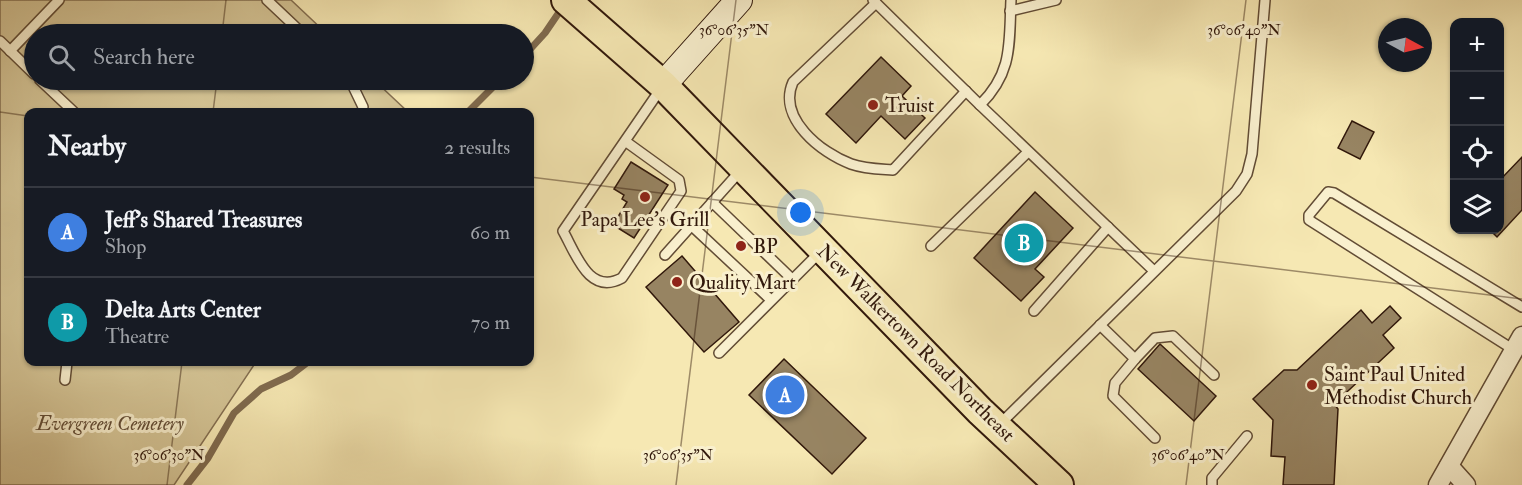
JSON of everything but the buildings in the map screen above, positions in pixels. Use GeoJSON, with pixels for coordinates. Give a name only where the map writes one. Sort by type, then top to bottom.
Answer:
{"type":"FeatureCollection","features":[{"type":"Feature","properties":{"kind":"main road","name":"New Walkertown Road Northeast"},"geometry":{"type":"LineString","coordinates":[[566,0],[663,86],[997,427],[1059,485]]}},
{"type":"Feature","properties":{"kind":"main road"},"geometry":{"type":"LineString","coordinates":[[663,86],[739,0]]}},
{"type":"Feature","properties":{"kind":"street"},"geometry":{"type":"LineString","coordinates":[[1438,485],[1518,343]]}},
{"type":"Feature","properties":{"kind":"street"},"geometry":{"type":"LineString","coordinates":[[1449,466],[1466,485]]}},
{"type":"Feature","properties":{"kind":"lane"},"geometry":{"type":"LineString","coordinates":[[36,24],[59,0]]}},
{"type":"Feature","properties":{"kind":"lane"},"geometry":{"type":"LineString","coordinates":[[267,0],[292,24]]}},
{"type":"Feature","properties":{"kind":"lane"},"geometry":{"type":"LineString","coordinates":[[980,105],[1004,74],[1008,60],[1011,0]]}},
{"type":"Feature","properties":{"kind":"lane"},"geometry":{"type":"LineString","coordinates":[[1010,11],[1056,0]]}},
{"type":"Feature","properties":{"kind":"lane"},"geometry":{"type":"LineString","coordinates":[[997,427],[1236,191],[1247,174],[1252,154],[1265,0]]}},
{"type":"Feature","properties":{"kind":"lane"},"geometry":{"type":"LineString","coordinates":[[966,91],[893,170],[853,165],[836,157],[803,130],[789,110],[788,94],[793,82],[874,1],[1154,271]]}},
{"type":"Feature","properties":{"kind":"lane"},"geometry":{"type":"LineString","coordinates":[[10,51],[24,36]]}},
{"type":"Feature","properties":{"kind":"lane"},"geometry":{"type":"LineString","coordinates":[[0,41],[24,64]]}},
{"type":"Feature","properties":{"kind":"lane"},"geometry":{"type":"LineString","coordinates":[[625,141],[679,180],[681,191],[622,278],[612,284],[600,282],[586,274],[563,231],[625,141],[663,86]]}},
{"type":"Feature","properties":{"kind":"lane"},"geometry":{"type":"LineString","coordinates":[[51,90],[70,108]]}},
{"type":"Feature","properties":{"kind":"lane"},"geometry":{"type":"LineString","coordinates":[[355,90],[363,108]]}},
{"type":"Feature","properties":{"kind":"lane"},"geometry":{"type":"LineString","coordinates":[[931,246],[1028,152]]}},
{"type":"Feature","properties":{"kind":"lane"},"geometry":{"type":"LineString","coordinates":[[665,255],[743,167]]}},
{"type":"Feature","properties":{"kind":"lane"},"geometry":{"type":"LineString","coordinates":[[1518,343],[1309,220],[1309,214],[1328,192],[1334,193],[1522,307]]}},
{"type":"Feature","properties":{"kind":"lane"},"geometry":{"type":"LineString","coordinates":[[712,202],[792,279]]}},
{"type":"Feature","properties":{"kind":"lane"},"geometry":{"type":"LineString","coordinates":[[692,226],[771,300]]}},
{"type":"Feature","properties":{"kind":"lane"},"geometry":{"type":"LineString","coordinates":[[1034,311],[1108,227]]}},
{"type":"Feature","properties":{"kind":"lane"},"geometry":{"type":"LineString","coordinates":[[719,353],[823,249]]}},
{"type":"Feature","properties":{"kind":"lane"},"geometry":{"type":"LineString","coordinates":[[1100,325],[1135,359]]}},
{"type":"Feature","properties":{"kind":"lane"},"geometry":{"type":"LineString","coordinates":[[1155,438],[1113,396],[1115,383],[1135,359],[1155,338],[1173,336],[1214,375]]}},
{"type":"Feature","properties":{"kind":"lane"},"geometry":{"type":"LineString","coordinates":[[65,380],[67,366]]}},
{"type":"Feature","properties":{"kind":"lane"},"geometry":{"type":"LineString","coordinates":[[1212,485],[1212,478],[1247,436]]}},
{"type":"Feature","properties":{"kind":"green space","name":"Evergreen Cemetery"},"geometry":{"type":"Polygon","coordinates":[[[0,0],[291,0],[316,24],[24,24],[24,90],[385,90],[404,108],[24,108],[24,366],[253,366],[174,485],[0,485],[0,0]]]}},
{"type":"Feature","properties":{"kind":"waterway"},"geometry":{"type":"LineString","coordinates":[[534,45],[564,5]]}},
{"type":"Feature","properties":{"kind":"waterway"},"geometry":{"type":"LineString","coordinates":[[472,108],[490,90]]}},
{"type":"Feature","properties":{"kind":"waterway"},"geometry":{"type":"LineString","coordinates":[[187,485],[208,458],[234,413],[261,389],[291,375],[303,366]]}},
{"type":"Feature","properties":{"kind":"place","name":"Truist"},"geometry":{"type":"Point","coordinates":[873,105]}},
{"type":"Feature","properties":{"kind":"place","name":"Papa Lee's Grill"},"geometry":{"type":"Point","coordinates":[645,197]}},
{"type":"Feature","properties":{"kind":"place","name":"Delta Arts Center"},"geometry":{"type":"Point","coordinates":[1024,243]}},
{"type":"Feature","properties":{"kind":"place","name":"BP"},"geometry":{"type":"Point","coordinates":[741,246]}},
{"type":"Feature","properties":{"kind":"place","name":"Quality Mart"},"geometry":{"type":"Point","coordinates":[677,282]}},
{"type":"Feature","properties":{"kind":"place","name":"Saint Paul United Methodist Church"},"geometry":{"type":"Point","coordinates":[1312,385]}},
{"type":"Feature","properties":{"kind":"place","name":"Jeff's Shared Treasures"},"geometry":{"type":"Point","coordinates":[785,395]}}]}
